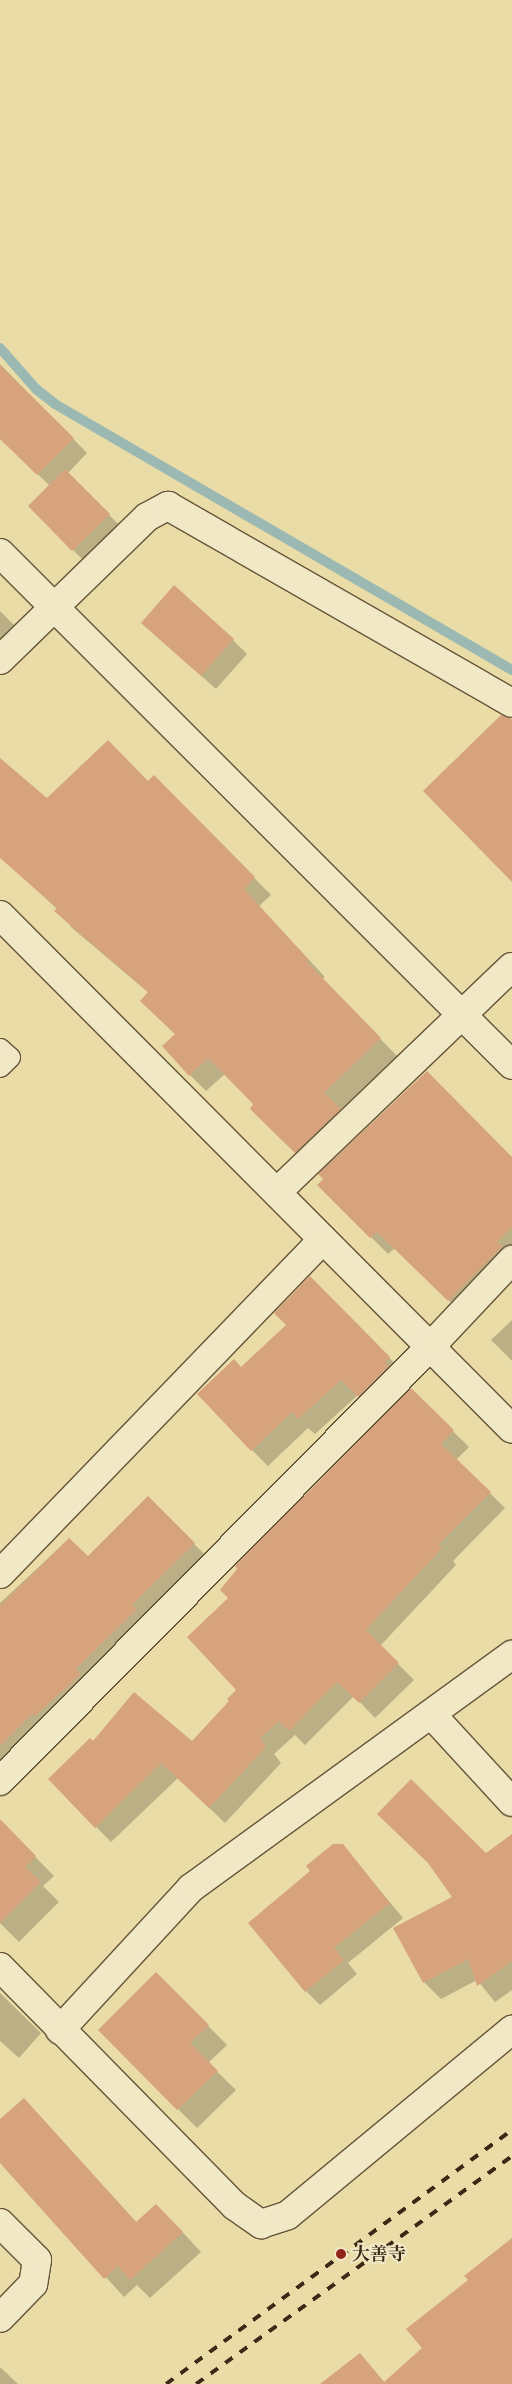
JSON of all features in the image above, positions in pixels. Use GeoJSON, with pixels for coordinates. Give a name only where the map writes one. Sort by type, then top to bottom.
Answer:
{"type":"FeatureCollection","features":[{"type":"Feature","properties":{"kind":"street"},"geometry":{"type":"LineString","coordinates":[[0,660],[147,517],[168,506],[512,703]]}},
{"type":"Feature","properties":{"kind":"street"},"geometry":{"type":"LineString","coordinates":[[0,553],[512,1064]]}},
{"type":"Feature","properties":{"kind":"street"},"geometry":{"type":"LineString","coordinates":[[0,915],[512,1430]]}},
{"type":"Feature","properties":{"kind":"street"},"geometry":{"type":"LineString","coordinates":[[277,1192],[512,967]]}},
{"type":"Feature","properties":{"kind":"street"},"geometry":{"type":"LineString","coordinates":[[0,1574],[323,1240]]}},
{"type":"Feature","properties":{"kind":"street"},"geometry":{"type":"LineString","coordinates":[[0,1781],[430,1347],[512,1260]]}},
{"type":"Feature","properties":{"kind":"street"},"geometry":{"type":"LineString","coordinates":[[60,2030],[191,1888],[432,1715],[512,1655]]}},
{"type":"Feature","properties":{"kind":"street"},"geometry":{"type":"LineString","coordinates":[[432,1715],[512,1802]]}},
{"type":"Feature","properties":{"kind":"street"},"geometry":{"type":"LineString","coordinates":[[0,1967],[235,2206],[260,2224],[288,2215],[512,2030]]}},
{"type":"Feature","properties":{"kind":"street"},"geometry":{"type":"LineString","coordinates":[[0,2223],[38,2260],[33,2284],[0,2318]]}},
{"type":"Feature","properties":{"kind":"lane"},"geometry":{"type":"LineString","coordinates":[[0,1048],[10,1057],[0,1067]]}},
{"type":"Feature","properties":{"kind":"building"},"geometry":{"type":"Polygon","coordinates":[[[0,365],[74,438],[37,475],[0,439],[0,365]]]}},
{"type":"Feature","properties":{"kind":"building"},"geometry":{"type":"Polygon","coordinates":[[[65,469],[110,514],[72,551],[28,506],[65,469]]]}},
{"type":"Feature","properties":{"kind":"building"},"geometry":{"type":"Polygon","coordinates":[[[174,585],[234,639],[201,676],[141,623],[174,585]]]}},
{"type":"Feature","properties":{"kind":"building"},"geometry":{"type":"Polygon","coordinates":[[[501,715],[512,719],[512,882],[423,791],[501,715]]]}},
{"type":"Feature","properties":{"kind":"building"},"geometry":{"type":"Polygon","coordinates":[[[108,740],[148,781],[154,775],[255,877],[244,889],[309,960],[307,962],[381,1038],[324,1093],[341,1109],[295,1153],[250,1109],[253,1104],[208,1058],[189,1076],[162,1046],[175,1034],[140,1001],[148,992],[54,911],[57,908],[0,858],[0,758],[47,798],[108,740]]]}},
{"type":"Feature","properties":{"kind":"building"},"geometry":{"type":"Polygon","coordinates":[[[427,1071],[512,1157],[512,1227],[497,1242],[502,1247],[448,1301],[377,1232],[370,1238],[317,1185],[323,1179],[318,1174],[427,1071]]]}},
{"type":"Feature","properties":{"kind":"building"},"geometry":{"type":"Polygon","coordinates":[[[310,1276],[390,1357],[385,1363],[389,1366],[358,1397],[341,1380],[298,1419],[292,1412],[251,1451],[197,1394],[234,1359],[241,1367],[286,1325],[274,1313],[310,1276]]]}},
{"type":"Feature","properties":{"kind":"building"},"geometry":{"type":"Polygon","coordinates":[[[411,1388],[454,1430],[441,1444],[491,1492],[438,1545],[442,1548],[366,1630],[399,1663],[359,1703],[337,1682],[289,1731],[279,1721],[260,1738],[266,1747],[209,1808],[161,1763],[95,1828],[48,1779],[90,1738],[93,1741],[134,1692],[192,1741],[229,1701],[227,1699],[236,1690],[187,1637],[228,1598],[220,1590],[237,1569],[235,1566],[411,1388]]]}},
{"type":"Feature","properties":{"kind":"building"},"geometry":{"type":"Polygon","coordinates":[[[148,1496],[195,1543],[132,1605],[137,1609],[76,1669],[81,1674],[35,1716],[32,1714],[0,1746],[0,1606],[69,1538],[88,1556],[148,1496]]]}},
{"type":"Feature","properties":{"kind":"building"},"geometry":{"type":"Polygon","coordinates":[[[411,1779],[486,1853],[512,1834],[512,1961],[477,1986],[468,1959],[423,1983],[393,1928],[452,1897],[428,1863],[377,1814],[411,1779]]]}},
{"type":"Feature","properties":{"kind":"building"},"geometry":{"type":"Polygon","coordinates":[[[0,1819],[36,1856],[25,1867],[41,1882],[0,1923],[0,1819]]]}},
{"type":"Feature","properties":{"kind":"building"},"geometry":{"type":"Polygon","coordinates":[[[333,1844],[343,1844],[390,1903],[334,1948],[344,1960],[305,1992],[248,1923],[310,1871],[306,1866],[333,1844]]]}},
{"type":"Feature","properties":{"kind":"building"},"geometry":{"type":"Polygon","coordinates":[[[156,1972],[209,2025],[190,2043],[218,2071],[177,2110],[98,2030],[156,1972]]]}},
{"type":"Feature","properties":{"kind":"building"},"geometry":{"type":"Polygon","coordinates":[[[24,2098],[136,2222],[156,2204],[183,2232],[130,2280],[118,2266],[104,2279],[0,2163],[0,2119],[24,2098]]]}},
{"type":"Feature","properties":{"kind":"building"},"geometry":{"type":"Polygon","coordinates":[[[512,2238],[512,2384],[320,2384],[360,2353],[384,2382],[422,2348],[406,2329],[468,2280],[464,2276],[512,2238]]]}},
{"type":"Feature","properties":{"kind":"waterway"},"geometry":{"type":"LineString","coordinates":[[0,348],[36,389],[55,404],[512,670]]}},
{"type":"Feature","properties":{"kind":"railway"},"geometry":{"type":"LineString","coordinates":[[166,2384],[512,2130]]}},
{"type":"Feature","properties":{"kind":"railway"},"geometry":{"type":"LineString","coordinates":[[196,2384],[512,2156]]}},
{"type":"Feature","properties":{"kind":"place","name":"大善寺"},"geometry":{"type":"Point","coordinates":[341,2254]}}]}
